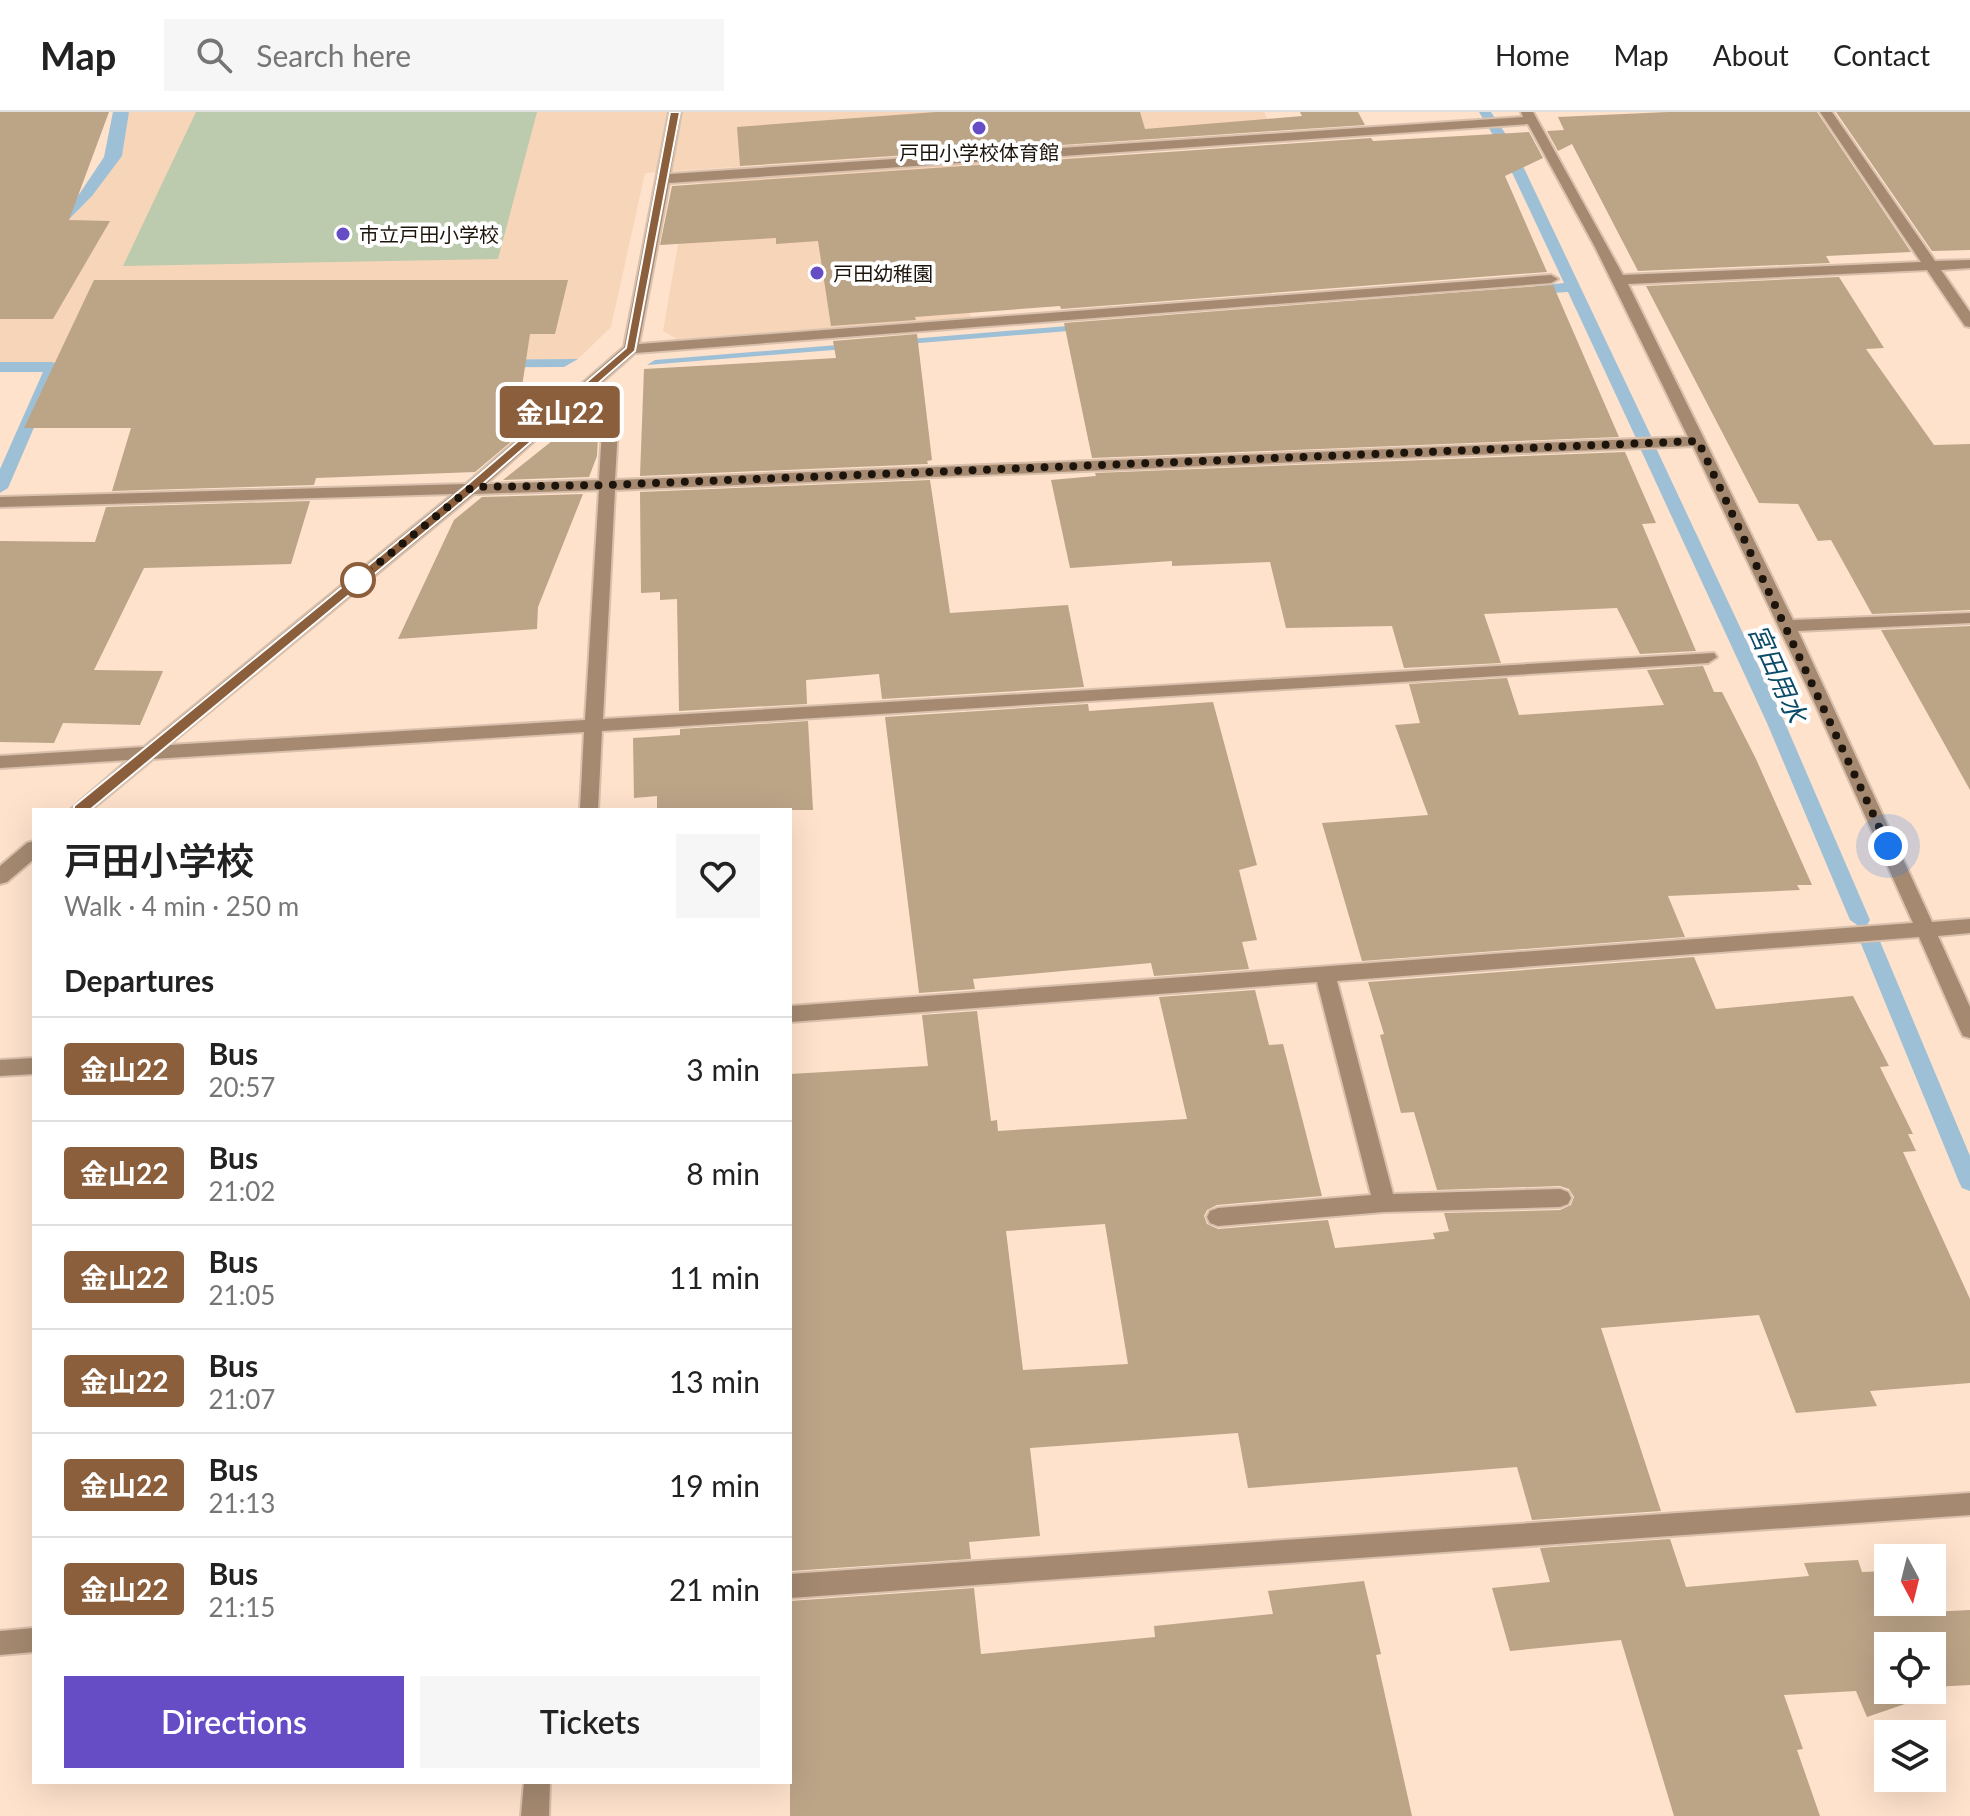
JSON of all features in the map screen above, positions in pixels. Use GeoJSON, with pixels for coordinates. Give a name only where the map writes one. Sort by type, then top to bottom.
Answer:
{"type":"FeatureCollection","features":[{"type":"Feature","properties":{"kind":"street"},"geometry":{"type":"LineString","coordinates":[[81,808],[472,487],[631,349],[675,112]]}},
{"type":"Feature","properties":{"kind":"street"},"geometry":{"type":"LineString","coordinates":[[1826,112],[1970,323]]}},
{"type":"Feature","properties":{"kind":"street"},"geometry":{"type":"LineString","coordinates":[[662,179],[1468,120],[1500,123],[1529,116],[1617,280],[1698,441],[1787,626],[1970,1030]]}},
{"type":"Feature","properties":{"kind":"street"},"geometry":{"type":"LineString","coordinates":[[1617,280],[1970,264]]}},
{"type":"Feature","properties":{"kind":"street"},"geometry":{"type":"LineString","coordinates":[[631,349],[1551,279]]}},
{"type":"Feature","properties":{"kind":"street"},"geometry":{"type":"LineString","coordinates":[[576,399],[611,411],[589,808]]}},
{"type":"Feature","properties":{"kind":"street"},"geometry":{"type":"LineString","coordinates":[[0,502],[607,485],[1698,441]]}},
{"type":"Feature","properties":{"kind":"street"},"geometry":{"type":"LineString","coordinates":[[1787,626],[1970,618]]}},
{"type":"Feature","properties":{"kind":"street"},"geometry":{"type":"LineString","coordinates":[[0,762],[594,723],[1708,657]]}},
{"type":"Feature","properties":{"kind":"street"},"geometry":{"type":"LineString","coordinates":[[0,877],[32,850]]}},
{"type":"Feature","properties":{"kind":"street"},"geometry":{"type":"LineString","coordinates":[[792,1014],[1970,926]]}},
{"type":"Feature","properties":{"kind":"street"},"geometry":{"type":"LineString","coordinates":[[1325,975],[1384,1203]]}},
{"type":"Feature","properties":{"kind":"street"},"geometry":{"type":"LineString","coordinates":[[0,1068],[32,1066]]}},
{"type":"Feature","properties":{"kind":"street"},"geometry":{"type":"LineString","coordinates":[[1218,1217],[1384,1203],[1560,1198]]}},
{"type":"Feature","properties":{"kind":"street"},"geometry":{"type":"LineString","coordinates":[[792,1586],[1970,1504]]}},
{"type":"Feature","properties":{"kind":"street"},"geometry":{"type":"LineString","coordinates":[[0,1643],[32,1640]]}},
{"type":"Feature","properties":{"kind":"street"},"geometry":{"type":"LineString","coordinates":[[535,1816],[537,1784]]}},
{"type":"Feature","properties":{"kind":"shaded area","name":"市立戸田小学校"},"geometry":{"type":"Polygon","coordinates":[[[129,112],[1264,112],[1274,131],[645,173],[611,327],[578,359],[0,363],[0,293],[92,196],[122,156],[129,112]]]}},
{"type":"Feature","properties":{"kind":"shaded area","name":"戸田幼稚園"},"geometry":{"type":"Polygon","coordinates":[[[1166,152],[1188,213],[950,230],[971,317],[677,339],[663,331],[688,187],[708,181],[1166,152]]]}},
{"type":"Feature","properties":{"kind":"green space"},"geometry":{"type":"Polygon","coordinates":[[[196,112],[537,112],[498,259],[123,266],[196,112]]]}},
{"type":"Feature","properties":{"kind":"water"},"geometry":{"type":"Polygon","coordinates":[[[113,112],[129,112],[122,156],[92,196],[18,271],[0,270],[80,193],[104,157],[113,112]]]}},
{"type":"Feature","properties":{"kind":"water"},"geometry":{"type":"Polygon","coordinates":[[[1563,285],[1564,291],[647,365],[655,360],[1563,285]]]}},
{"type":"Feature","properties":{"kind":"water"},"geometry":{"type":"Polygon","coordinates":[[[578,359],[564,367],[0,369],[0,363],[578,359]]]}},
{"type":"Feature","properties":{"kind":"building"},"geometry":{"type":"Polygon","coordinates":[[[0,112],[109,112],[69,220],[110,221],[53,319],[0,319],[0,112]]]}},
{"type":"Feature","properties":{"kind":"building"},"geometry":{"type":"Polygon","coordinates":[[[936,112],[1140,112],[1145,129],[1302,116],[1300,112],[1358,112],[1365,125],[740,166],[737,127],[936,112]]]}},
{"type":"Feature","properties":{"kind":"building"},"geometry":{"type":"Polygon","coordinates":[[[1668,112],[1817,112],[1911,252],[1826,256],[1830,263],[1638,271],[1572,144],[1558,151],[1547,131],[1564,130],[1558,117],[1668,112]]]}},
{"type":"Feature","properties":{"kind":"building"},"geometry":{"type":"Polygon","coordinates":[[[1836,112],[1970,112],[1970,250],[1932,251],[1836,112]]]}},
{"type":"Feature","properties":{"kind":"building"},"geometry":{"type":"Polygon","coordinates":[[[1529,132],[1543,158],[1505,176],[1547,272],[1061,309],[1060,306],[831,326],[818,241],[776,244],[776,238],[660,245],[672,186],[1371,138],[1373,141],[1529,132]]]}},
{"type":"Feature","properties":{"kind":"building"},"geometry":{"type":"Polygon","coordinates":[[[1839,277],[1884,348],[1866,349],[1934,445],[1970,444],[1970,610],[1872,614],[1831,540],[1818,541],[1798,504],[1759,503],[1646,286],[1839,277]]]}},
{"type":"Feature","properties":{"kind":"building"},"geometry":{"type":"Polygon","coordinates":[[[94,280],[568,280],[555,334],[530,334],[514,439],[475,472],[316,478],[314,485],[112,491],[131,428],[24,428],[94,280]]]}},
{"type":"Feature","properties":{"kind":"building"},"geometry":{"type":"Polygon","coordinates":[[[1553,285],[1619,437],[1092,458],[1064,323],[1553,285]]]}},
{"type":"Feature","properties":{"kind":"building"},"geometry":{"type":"Polygon","coordinates":[[[917,334],[932,460],[927,461],[928,464],[640,476],[644,369],[836,358],[833,341],[917,334]]]}},
{"type":"Feature","properties":{"kind":"building"},"geometry":{"type":"Polygon","coordinates":[[[557,437],[598,438],[597,456],[589,477],[503,480],[557,437]]]}},
{"type":"Feature","properties":{"kind":"building"},"geometry":{"type":"Polygon","coordinates":[[[1625,452],[1656,523],[1642,524],[1696,651],[1640,654],[1617,608],[1484,614],[1501,663],[1404,668],[1392,626],[1286,628],[1270,562],[1172,566],[1172,561],[1070,568],[1051,480],[1096,476],[1095,473],[1625,452]]]}},
{"type":"Feature","properties":{"kind":"building"},"geometry":{"type":"Polygon","coordinates":[[[930,480],[950,613],[1068,605],[1084,687],[882,699],[879,674],[806,680],[807,704],[679,711],[677,599],[660,600],[660,592],[641,593],[640,492],[930,480]]]}},
{"type":"Feature","properties":{"kind":"building"},"geometry":{"type":"Polygon","coordinates":[[[583,494],[538,607],[537,629],[398,639],[454,520],[482,497],[583,494]]]}},
{"type":"Feature","properties":{"kind":"building"},"geometry":{"type":"Polygon","coordinates":[[[310,501],[291,564],[144,568],[94,670],[163,671],[140,725],[63,723],[54,743],[0,742],[0,541],[95,542],[106,507],[310,501]]]}},
{"type":"Feature","properties":{"kind":"building"},"geometry":{"type":"Polygon","coordinates":[[[1970,626],[1970,790],[1881,630],[1970,626]]]}},
{"type":"Feature","properties":{"kind":"building"},"geometry":{"type":"Polygon","coordinates":[[[1703,666],[1714,692],[1722,692],[1756,759],[1812,885],[1797,885],[1800,890],[1668,896],[1685,937],[1362,961],[1322,823],[1428,815],[1395,725],[1420,723],[1409,684],[1507,678],[1519,715],[1664,705],[1647,670],[1703,666]]]}},
{"type":"Feature","properties":{"kind":"building"},"geometry":{"type":"Polygon","coordinates":[[[1213,702],[1257,865],[1239,870],[1257,940],[1242,942],[1249,969],[1154,976],[1151,963],[973,979],[975,989],[919,993],[885,717],[1088,704],[1089,711],[1213,702]]]}},
{"type":"Feature","properties":{"kind":"building"},"geometry":{"type":"Polygon","coordinates":[[[808,721],[813,810],[657,808],[657,796],[634,798],[633,738],[680,735],[680,729],[808,721]]]}},
{"type":"Feature","properties":{"kind":"building"},"geometry":{"type":"Polygon","coordinates":[[[1694,957],[1716,1009],[1853,996],[1889,1066],[1880,1067],[1913,1134],[1908,1134],[1916,1151],[1903,1152],[1970,1299],[1970,1383],[1870,1391],[1877,1406],[1796,1413],[1759,1315],[1601,1328],[1661,1511],[1532,1520],[1517,1467],[1248,1488],[1238,1433],[1030,1448],[1040,1536],[969,1542],[971,1559],[792,1571],[792,1074],[928,1066],[922,1015],[977,1011],[991,1121],[997,1120],[998,1131],[1187,1119],[1159,997],[1255,990],[1269,1045],[1283,1044],[1322,1196],[1217,1205],[1207,1210],[1204,1216],[1207,1224],[1218,1229],[1328,1220],[1335,1248],[1435,1239],[1433,1233],[1449,1231],[1444,1213],[1560,1210],[1571,1205],[1574,1197],[1569,1189],[1560,1186],[1437,1190],[1414,1112],[1401,1113],[1380,1035],[1384,1034],[1368,982],[1694,957]],[[1105,1224],[1006,1231],[1023,1370],[1128,1364],[1105,1224]]]}},
{"type":"Feature","properties":{"kind":"building"},"geometry":{"type":"Polygon","coordinates":[[[1670,1539],[1686,1587],[1809,1576],[1804,1563],[1858,1560],[1862,1572],[1874,1572],[1874,1616],[1946,1616],[1946,1611],[1970,1610],[1970,1685],[1946,1686],[1946,1632],[1874,1632],[1874,1704],[1905,1704],[1867,1717],[1856,1691],[1784,1695],[1803,1749],[1797,1750],[1820,1816],[1674,1816],[1621,1640],[1510,1651],[1492,1588],[1550,1582],[1540,1548],[1670,1539]]]}},
{"type":"Feature","properties":{"kind":"building"},"geometry":{"type":"Polygon","coordinates":[[[1364,1581],[1381,1654],[1376,1655],[1412,1816],[790,1816],[792,1601],[974,1588],[981,1654],[1155,1637],[1154,1626],[1273,1614],[1268,1591],[1364,1581]]]}},
{"type":"Feature","properties":{"kind":"waterway","name":"宮田用水"},"geometry":{"type":"LineString","coordinates":[[1485,112],[1506,145],[1643,436]]}},
{"type":"Feature","properties":{"kind":"waterway"},"geometry":{"type":"LineString","coordinates":[[1536,290],[1572,287]]}},
{"type":"Feature","properties":{"kind":"waterway"},"geometry":{"type":"LineString","coordinates":[[0,367],[52,367],[0,488]]}},
{"type":"Feature","properties":{"kind":"waterway","name":"宮田用水"},"geometry":{"type":"LineString","coordinates":[[1648,448],[1776,723],[1860,920]]}},
{"type":"Feature","properties":{"kind":"waterway","name":"宮田用水"},"geometry":{"type":"LineString","coordinates":[[1869,939],[1970,1182]]}},
{"type":"Feature","properties":{"kind":"bus line","name":"金山22"},"geometry":{"type":"LineString","coordinates":[[82,808],[472,487],[631,349],[675,112]]}},
{"type":"Feature","properties":{"kind":"place","name":"戸田小学校体育館"},"geometry":{"type":"Point","coordinates":[979,128]}},
{"type":"Feature","properties":{"kind":"place","name":"市立戸田小学校"},"geometry":{"type":"Point","coordinates":[343,234]}},
{"type":"Feature","properties":{"kind":"place","name":"戸田幼稚園"},"geometry":{"type":"Point","coordinates":[817,273]}},
{"type":"Feature","properties":{"kind":"route"},"geometry":{"type":"LineString","coordinates":[[358,580],[472,487],[607,485],[1698,441],[1888,846]]}}]}
